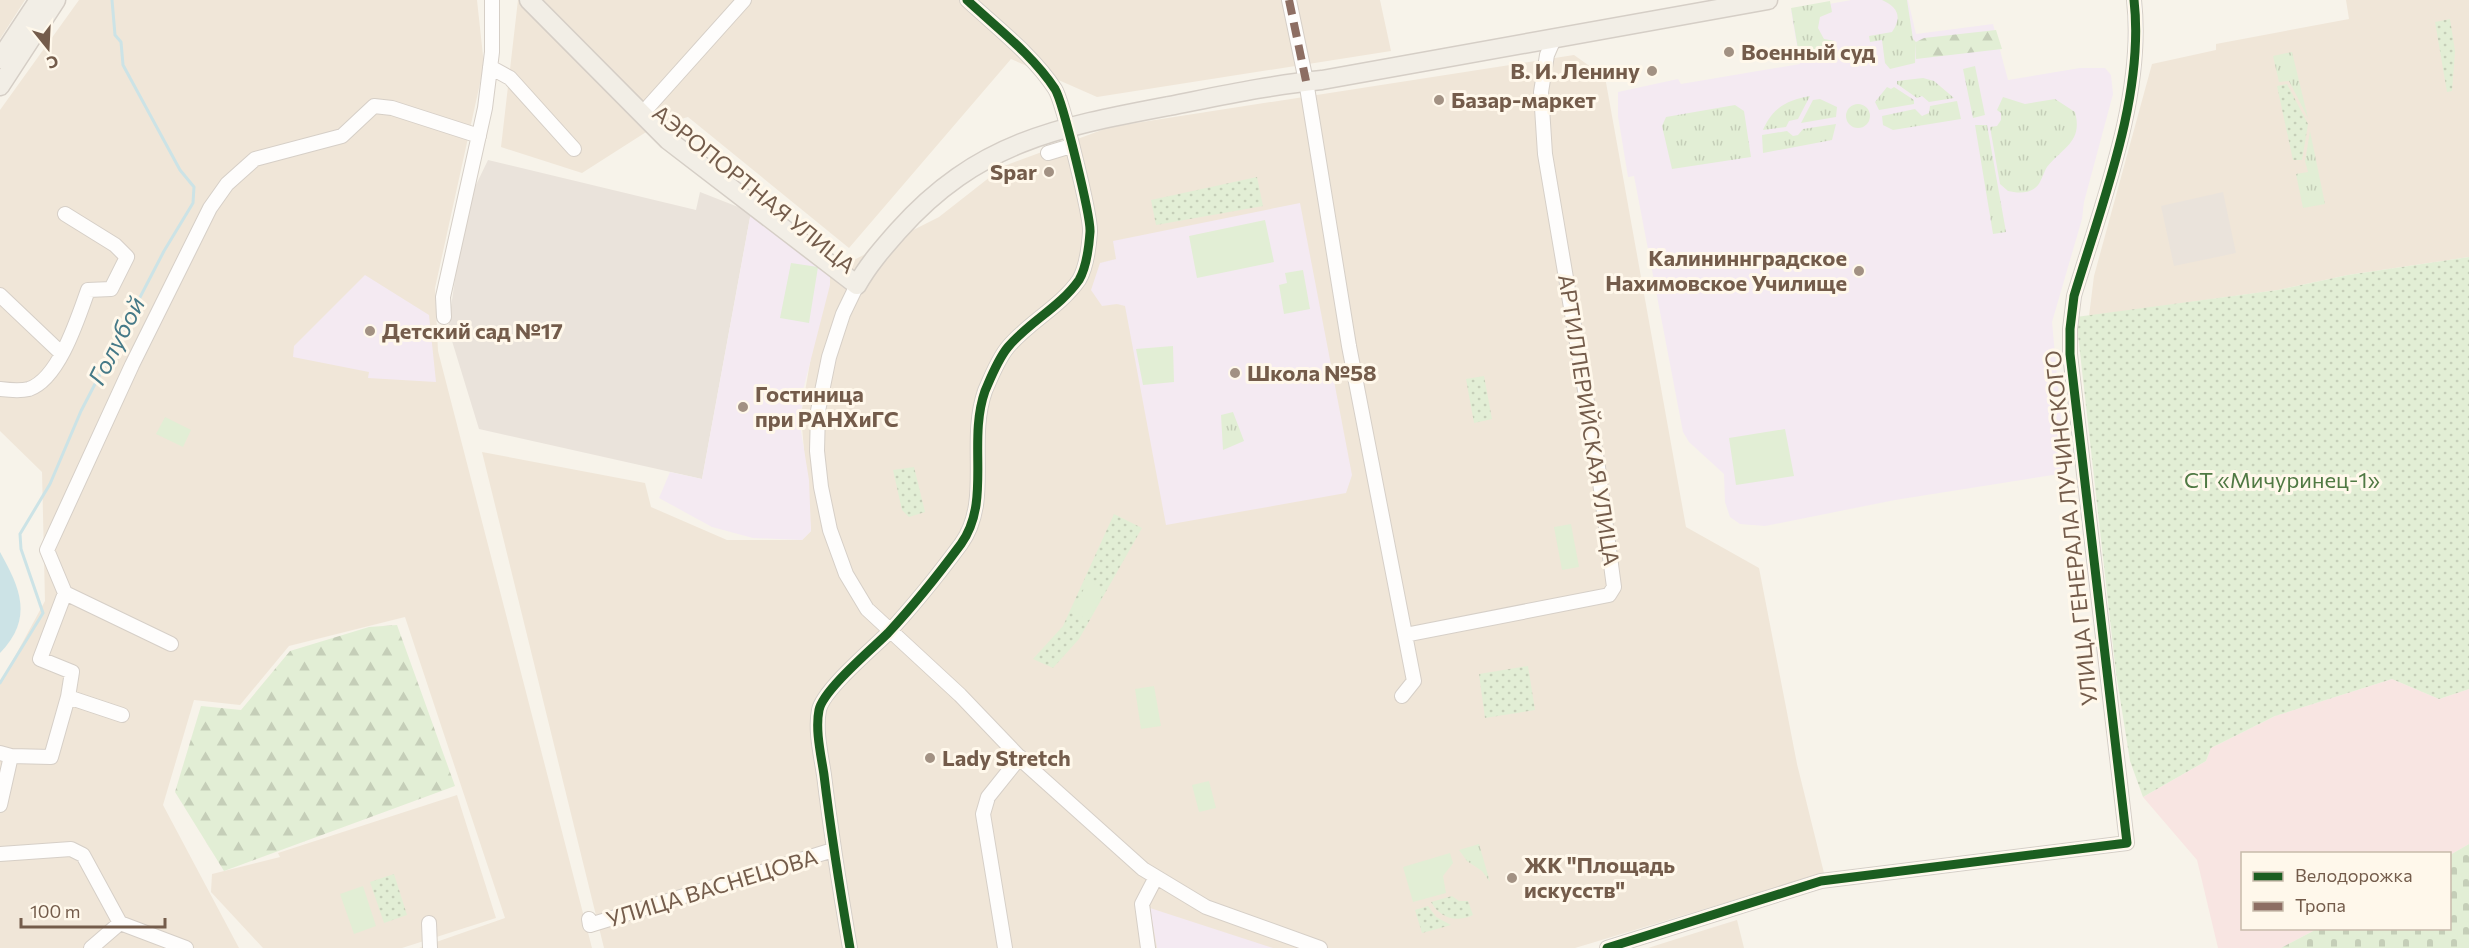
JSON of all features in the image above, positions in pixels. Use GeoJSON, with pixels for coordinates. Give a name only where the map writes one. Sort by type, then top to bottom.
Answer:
{"type":"FeatureCollection","features":[{"type":"Feature","properties":{"kind":"main road"},"geometry":{"type":"LineString","coordinates":[[0,59],[39,0]]}},
{"type":"Feature","properties":{"kind":"main road"},"geometry":{"type":"LineString","coordinates":[[0,86],[56,0]]}},
{"type":"Feature","properties":{"kind":"main road","name":"АЭРОПОРТНАЯ УЛИЦА"},"geometry":{"type":"LineString","coordinates":[[529,0],[668,140],[859,280]]}},
{"type":"Feature","properties":{"kind":"main road","name":"АЭРОПОРТНАЯ УЛИЦА"},"geometry":{"type":"LineString","coordinates":[[546,0],[649,106],[703,155],[859,280]]}},
{"type":"Feature","properties":{"kind":"main road"},"geometry":{"type":"LineString","coordinates":[[859,280],[914,214],[942,187],[982,160],[1009,147],[1068,127],[1272,85],[1554,39],[1768,0]]}},
{"type":"Feature","properties":{"kind":"street"},"geometry":{"type":"LineString","coordinates":[[444,317],[444,297],[479,136],[490,67],[492,0]]}},
{"type":"Feature","properties":{"kind":"street"},"geometry":{"type":"LineString","coordinates":[[649,106],[744,0]]}},
{"type":"Feature","properties":{"kind":"street"},"geometry":{"type":"LineString","coordinates":[[850,948],[833,850],[820,742],[819,711],[822,701],[889,631],[958,548],[974,521],[978,493],[978,414],[994,371],[1007,348],[1068,294],[1081,276],[1090,230],[1068,127],[1057,93],[1046,76],[967,0]]}},
{"type":"Feature","properties":{"kind":"street"},"geometry":{"type":"LineString","coordinates":[[1289,0],[1306,81],[1377,499],[1414,681],[1402,696]]}},
{"type":"Feature","properties":{"kind":"street","name":"УЛИЦА ГЕНЕРАЛА ЛУЧИНСКОГО"},"geometry":{"type":"LineString","coordinates":[[1607,948],[1821,881],[2127,843],[2084,494],[2070,329],[2074,297],[2129,100],[2136,49],[2134,0]]}},
{"type":"Feature","properties":{"kind":"street","name":"АРТИЛЛЕРИЙСКАЯ УЛИЦА"},"geometry":{"type":"LineString","coordinates":[[1405,634],[1609,595],[1614,587],[1598,467],[1545,154],[1541,92],[1546,55],[1554,39]]}},
{"type":"Feature","properties":{"kind":"street"},"geometry":{"type":"LineString","coordinates":[[490,67],[510,78],[574,149]]}},
{"type":"Feature","properties":{"kind":"street"},"geometry":{"type":"LineString","coordinates":[[171,644],[65,593],[47,550],[132,365],[210,208],[226,184],[255,159],[342,136],[374,106],[392,108],[479,136]]}},
{"type":"Feature","properties":{"kind":"street"},"geometry":{"type":"LineString","coordinates":[[1048,153],[1071,146]]}},
{"type":"Feature","properties":{"kind":"street"},"geometry":{"type":"LineString","coordinates":[[0,389],[28,389],[51,374],[88,290],[111,289],[127,257],[115,245],[65,214]]}},
{"type":"Feature","properties":{"kind":"street"},"geometry":{"type":"LineString","coordinates":[[859,280],[832,344],[823,381],[816,431],[818,467],[830,530],[846,574],[867,609],[960,695],[1020,757],[1115,846],[1155,877],[1206,907],[1320,948]]}},
{"type":"Feature","properties":{"kind":"street"},"geometry":{"type":"LineString","coordinates":[[0,295],[61,353]]}},
{"type":"Feature","properties":{"kind":"street"},"geometry":{"type":"LineString","coordinates":[[0,805],[6,755],[51,757],[68,697],[72,672],[40,659],[65,593]]}},
{"type":"Feature","properties":{"kind":"street"},"geometry":{"type":"LineString","coordinates":[[68,697],[122,715]]}},
{"type":"Feature","properties":{"kind":"street"},"geometry":{"type":"LineString","coordinates":[[1005,948],[983,814],[988,797],[1020,757]]}},
{"type":"Feature","properties":{"kind":"street"},"geometry":{"type":"LineString","coordinates":[[0,854],[71,849],[78,851],[83,855],[120,923],[186,948]]}},
{"type":"Feature","properties":{"kind":"street","name":"УЛИЦА ВАСНЕЦОВА"},"geometry":{"type":"LineString","coordinates":[[590,922],[833,850]]}},
{"type":"Feature","properties":{"kind":"street"},"geometry":{"type":"LineString","coordinates":[[1148,948],[1142,904],[1155,877]]}},
{"type":"Feature","properties":{"kind":"street"},"geometry":{"type":"LineString","coordinates":[[91,948],[120,923]]}},
{"type":"Feature","properties":{"kind":"street"},"geometry":{"type":"LineString","coordinates":[[429,923],[430,948]]}},
{"type":"Feature","properties":{"kind":"shaded area"},"geometry":{"type":"Polygon","coordinates":[[[0,0],[25,0],[0,39],[0,0]]]}},
{"type":"Feature","properties":{"kind":"shaded area"},"geometry":{"type":"Polygon","coordinates":[[[79,0],[477,0],[484,65],[435,288],[438,351],[592,948],[419,948],[505,918],[405,617],[289,646],[240,705],[194,700],[163,805],[239,948],[0,948],[0,684],[45,601],[42,472],[0,431],[0,110],[79,0]]]}},
{"type":"Feature","properties":{"kind":"shaded area"},"geometry":{"type":"Polygon","coordinates":[[[518,0],[1380,0],[1391,51],[1097,97],[1011,59],[849,248],[688,117],[654,127],[582,173],[501,147],[518,0]]]}},
{"type":"Feature","properties":{"kind":"shaded area","name":"Калининнградское Нахимовское Училище"},"geometry":{"type":"Polygon","coordinates":[[[1851,0],[1908,0],[1916,34],[1993,24],[2008,80],[2080,68],[2105,68],[2111,75],[2113,94],[2084,202],[2082,219],[2052,322],[2066,473],[1895,500],[1765,526],[1740,524],[1730,517],[1725,502],[1724,474],[1689,442],[1683,432],[1634,176],[1628,177],[1618,116],[1618,92],[1678,79],[1681,84],[1800,64],[1791,11],[1851,0]]]}},
{"type":"Feature","properties":{"kind":"shaded area"},"geometry":{"type":"Polygon","coordinates":[[[2346,0],[2469,0],[2469,257],[2348,275],[2278,290],[2089,316],[2094,276],[2152,64],[2216,50],[2216,44],[2349,19],[2346,0]]]}},
{"type":"Feature","properties":{"kind":"shaded area"},"geometry":{"type":"Polygon","coordinates":[[[1574,55],[1605,77],[1686,527],[1759,568],[1797,764],[1824,873],[1575,948],[604,948],[482,452],[645,483],[651,507],[727,540],[802,540],[811,531],[801,415],[813,345],[830,272],[939,217],[1004,166],[1110,127],[1574,55]]]}},
{"type":"Feature","properties":{"kind":"shaded area"},"geometry":{"type":"Polygon","coordinates":[[[488,160],[696,210],[700,192],[751,212],[702,479],[479,429],[448,328],[460,244],[474,189],[488,160]]]}},
{"type":"Feature","properties":{"kind":"shaded area"},"geometry":{"type":"Polygon","coordinates":[[[2223,192],[2236,253],[2174,266],[2161,206],[2223,192]]]}},
{"type":"Feature","properties":{"kind":"shaded area","name":"Школа №58"},"geometry":{"type":"Polygon","coordinates":[[[1300,203],[1352,475],[1346,493],[1166,525],[1125,306],[1117,304],[1102,306],[1091,290],[1100,263],[1116,259],[1113,241],[1300,203]]]}},
{"type":"Feature","properties":{"kind":"shaded area"},"geometry":{"type":"Polygon","coordinates":[[[751,212],[830,272],[830,285],[802,394],[801,431],[809,480],[811,531],[802,540],[753,538],[712,527],[659,498],[670,472],[702,479],[751,212]]]}},
{"type":"Feature","properties":{"kind":"shaded area","name":"Детский сад №17"},"geometry":{"type":"Polygon","coordinates":[[[365,275],[429,315],[436,382],[368,378],[369,372],[293,357],[294,346],[365,275]]]}},
{"type":"Feature","properties":{"kind":"shaded area"},"geometry":{"type":"Polygon","coordinates":[[[2392,679],[2439,699],[2469,689],[2469,844],[2451,854],[2451,852],[2241,852],[2241,930],[2315,930],[2281,948],[2218,948],[2197,860],[2143,797],[2206,761],[2211,748],[2275,716],[2392,679]]]}},
{"type":"Feature","properties":{"kind":"shaded area"},"geometry":{"type":"Polygon","coordinates":[[[457,795],[496,918],[402,948],[263,948],[211,892],[212,874],[280,857],[278,853],[457,795]]]}},
{"type":"Feature","properties":{"kind":"shaded area"},"geometry":{"type":"Polygon","coordinates":[[[1150,908],[1273,948],[1157,948],[1150,908]]]}},
{"type":"Feature","properties":{"kind":"shaded area"},"geometry":{"type":"Polygon","coordinates":[[[1737,920],[1744,948],[1648,948],[1711,928],[1737,920]]]}},
{"type":"Feature","properties":{"kind":"green space"},"geometry":{"type":"Polygon","coordinates":[[[1882,0],[1907,0],[1913,39],[1916,42],[1915,63],[1890,69],[1885,63],[1882,40],[1870,42],[1869,36],[1892,32],[1897,21],[1895,9],[1882,0]]]}},
{"type":"Feature","properties":{"kind":"green space"},"geometry":{"type":"Polygon","coordinates":[[[1830,1],[1832,12],[1820,17],[1818,28],[1824,39],[1835,41],[1837,48],[1799,55],[1791,8],[1830,1]]]}},
{"type":"Feature","properties":{"kind":"green space"},"geometry":{"type":"Polygon","coordinates":[[[2450,19],[2455,51],[2452,91],[2447,92],[2435,22],[2450,19]]]}},
{"type":"Feature","properties":{"kind":"green space"},"geometry":{"type":"Polygon","coordinates":[[[1996,30],[2002,49],[1916,59],[1916,42],[1924,38],[1996,30]]]}},
{"type":"Feature","properties":{"kind":"green space"},"geometry":{"type":"Polygon","coordinates":[[[2292,52],[2308,118],[2289,81],[2279,82],[2273,56],[2292,52]]]}},
{"type":"Feature","properties":{"kind":"green space"},"geometry":{"type":"Polygon","coordinates":[[[1975,66],[1985,115],[1973,118],[1963,69],[1975,66]]]}},
{"type":"Feature","properties":{"kind":"green space"},"geometry":{"type":"Polygon","coordinates":[[[1923,78],[1934,81],[1954,98],[1929,102],[1922,96],[1917,98],[1897,84],[1897,81],[1923,78]]]}},
{"type":"Feature","properties":{"kind":"green space"},"geometry":{"type":"Polygon","coordinates":[[[2287,84],[2308,124],[2302,160],[2293,160],[2277,86],[2287,84]]]}},
{"type":"Feature","properties":{"kind":"green space"},"geometry":{"type":"Polygon","coordinates":[[[1887,87],[1891,89],[1894,87],[1914,100],[1914,104],[1879,110],[1875,102],[1887,87]]]}},
{"type":"Feature","properties":{"kind":"green space"},"geometry":{"type":"Polygon","coordinates":[[[1810,96],[1798,119],[1789,121],[1786,127],[1763,130],[1771,116],[1781,106],[1810,96]]]}},
{"type":"Feature","properties":{"kind":"green space"},"geometry":{"type":"Polygon","coordinates":[[[2003,97],[2025,104],[2055,99],[2075,112],[2077,122],[2074,137],[2047,167],[2037,186],[2029,191],[2018,193],[2008,191],[2000,184],[1990,127],[1997,126],[2001,120],[2001,113],[1997,110],[2003,97]]]}},
{"type":"Feature","properties":{"kind":"green space"},"geometry":{"type":"Polygon","coordinates":[[[1820,99],[1837,107],[1836,117],[1801,123],[1813,100],[1820,99]]]}},
{"type":"Feature","properties":{"kind":"green space"},"geometry":{"type":"Polygon","coordinates":[[[1957,101],[1961,119],[1893,130],[1883,125],[1882,116],[1915,109],[1922,116],[1929,113],[1930,106],[1957,101]]]}},
{"type":"Feature","properties":{"kind":"green space"},"geometry":{"type":"Polygon","coordinates":[[[1853,104],[1863,104],[1870,111],[1870,121],[1863,128],[1853,128],[1846,121],[1846,111],[1853,104]]]}},
{"type":"Feature","properties":{"kind":"green space"},"geometry":{"type":"Polygon","coordinates":[[[1735,105],[1744,111],[1751,157],[1672,169],[1662,126],[1666,117],[1735,105]]]}},
{"type":"Feature","properties":{"kind":"green space"},"geometry":{"type":"Polygon","coordinates":[[[1836,124],[1832,140],[1763,153],[1762,135],[1787,131],[1793,136],[1798,135],[1803,129],[1836,124]]]}},
{"type":"Feature","properties":{"kind":"green space"},"geometry":{"type":"Polygon","coordinates":[[[1975,125],[1987,125],[2006,232],[1993,234],[1975,125]]]}},
{"type":"Feature","properties":{"kind":"green space"},"geometry":{"type":"Polygon","coordinates":[[[2310,131],[2325,204],[2303,208],[2296,174],[2308,172],[2305,161],[2310,131]]]}},
{"type":"Feature","properties":{"kind":"green space"},"geometry":{"type":"Polygon","coordinates":[[[1257,177],[1263,206],[1156,225],[1151,200],[1257,177]]]}},
{"type":"Feature","properties":{"kind":"green space"},"geometry":{"type":"Polygon","coordinates":[[[1265,220],[1274,262],[1197,278],[1189,236],[1265,220]]]}},
{"type":"Feature","properties":{"kind":"green space","name":"СТ «Мичуринец-1»"},"geometry":{"type":"Polygon","coordinates":[[[2469,257],[2469,689],[2439,699],[2392,679],[2275,716],[2211,748],[2206,761],[2143,797],[2130,761],[2116,673],[2076,317],[2278,290],[2348,275],[2469,257]]]}},
{"type":"Feature","properties":{"kind":"green space"},"geometry":{"type":"Polygon","coordinates":[[[791,263],[818,267],[809,323],[780,318],[791,263]]]}},
{"type":"Feature","properties":{"kind":"green space"},"geometry":{"type":"Polygon","coordinates":[[[1303,270],[1310,309],[1284,314],[1279,285],[1287,283],[1285,273],[1303,270]]]}},
{"type":"Feature","properties":{"kind":"green space"},"geometry":{"type":"Polygon","coordinates":[[[1173,346],[1174,382],[1143,385],[1136,349],[1173,346]]]}},
{"type":"Feature","properties":{"kind":"green space"},"geometry":{"type":"Polygon","coordinates":[[[1484,376],[1492,419],[1474,423],[1466,379],[1484,376]]]}},
{"type":"Feature","properties":{"kind":"green space"},"geometry":{"type":"Polygon","coordinates":[[[1233,412],[1244,441],[1223,450],[1221,415],[1233,412]]]}},
{"type":"Feature","properties":{"kind":"green space"},"geometry":{"type":"Polygon","coordinates":[[[165,417],[191,430],[183,447],[156,434],[165,417]]]}},
{"type":"Feature","properties":{"kind":"green space"},"geometry":{"type":"Polygon","coordinates":[[[1785,429],[1794,476],[1736,485],[1729,438],[1785,429]]]}},
{"type":"Feature","properties":{"kind":"green space"},"geometry":{"type":"Polygon","coordinates":[[[914,467],[925,512],[909,517],[902,510],[893,470],[914,467]]]}},
{"type":"Feature","properties":{"kind":"green space"},"geometry":{"type":"Polygon","coordinates":[[[1114,514],[1142,528],[1079,639],[1053,668],[1033,659],[1063,626],[1114,514]]]}},
{"type":"Feature","properties":{"kind":"green space"},"geometry":{"type":"Polygon","coordinates":[[[1571,524],[1579,567],[1562,570],[1554,527],[1571,524]]]}},
{"type":"Feature","properties":{"kind":"green space"},"geometry":{"type":"Polygon","coordinates":[[[1088,581],[1105,590],[1089,620],[1072,612],[1088,581]]]}},
{"type":"Feature","properties":{"kind":"green space"},"geometry":{"type":"Polygon","coordinates":[[[397,625],[455,786],[224,871],[175,792],[201,706],[241,710],[290,651],[369,627],[397,625]]]}},
{"type":"Feature","properties":{"kind":"green space"},"geometry":{"type":"Polygon","coordinates":[[[1528,666],[1535,710],[1485,718],[1479,674],[1528,666]]]}},
{"type":"Feature","properties":{"kind":"green space"},"geometry":{"type":"Polygon","coordinates":[[[1154,686],[1161,726],[1141,729],[1135,689],[1154,686]]]}},
{"type":"Feature","properties":{"kind":"green space"},"geometry":{"type":"Polygon","coordinates":[[[1209,781],[1216,808],[1199,812],[1192,785],[1209,781]]]}},
{"type":"Feature","properties":{"kind":"green space"},"geometry":{"type":"Polygon","coordinates":[[[1479,844],[1490,882],[1482,871],[1467,861],[1459,850],[1479,844]]]}},
{"type":"Feature","properties":{"kind":"green space"},"geometry":{"type":"Polygon","coordinates":[[[2469,844],[2469,948],[2281,948],[2315,930],[2451,930],[2451,854],[2469,844]]]}},
{"type":"Feature","properties":{"kind":"green space"},"geometry":{"type":"Polygon","coordinates":[[[1450,853],[1453,863],[1443,876],[1446,893],[1413,902],[1403,867],[1450,853]]]}},
{"type":"Feature","properties":{"kind":"green space"},"geometry":{"type":"Polygon","coordinates":[[[394,874],[407,915],[384,923],[370,882],[394,874]]]}},
{"type":"Feature","properties":{"kind":"green space"},"geometry":{"type":"Polygon","coordinates":[[[363,886],[376,926],[354,934],[340,894],[363,886]]]}},
{"type":"Feature","properties":{"kind":"green space"},"geometry":{"type":"Polygon","coordinates":[[[1452,896],[1459,901],[1468,901],[1473,915],[1461,919],[1449,918],[1439,912],[1431,902],[1452,896]]]}},
{"type":"Feature","properties":{"kind":"green space"},"geometry":{"type":"Polygon","coordinates":[[[1428,906],[1436,917],[1451,925],[1422,933],[1415,910],[1428,906]]]}},
{"type":"Feature","properties":{"kind":"water"},"geometry":{"type":"Polygon","coordinates":[[[0,552],[18,591],[20,615],[11,640],[0,653],[0,552]]]}},
{"type":"Feature","properties":{"kind":"waterway","name":"Голубой"},"geometry":{"type":"LineString","coordinates":[[0,683],[43,613],[21,549],[20,534],[50,484],[81,411],[164,251],[193,203],[194,187],[180,170],[123,65],[121,42],[115,35],[112,0]]}},
{"type":"Feature","properties":{"kind":"marked path"},"geometry":{"type":"LineString","coordinates":[[1289,0],[1306,81]]}},
{"type":"Feature","properties":{"kind":"cycle path"},"geometry":{"type":"LineString","coordinates":[[850,948],[819,742],[819,710],[822,702],[838,681],[898,622],[961,544],[970,527],[975,509],[978,430],[980,410],[987,386],[1008,347],[1063,298],[1079,280],[1089,244],[1089,222],[1081,184],[1064,115],[1055,89],[1025,53],[967,0]]}},
{"type":"Feature","properties":{"kind":"cycle path"},"geometry":{"type":"LineString","coordinates":[[1607,948],[1821,881],[2127,843],[2070,354],[2070,329],[2074,296],[2108,188],[2127,112],[2136,36],[2134,0]]}},
{"type":"Feature","properties":{"kind":"place","name":"Военный суд"},"geometry":{"type":"Point","coordinates":[1729,52]}},
{"type":"Feature","properties":{"kind":"place","name":"В. И. Ленину"},"geometry":{"type":"Point","coordinates":[1652,71]}},
{"type":"Feature","properties":{"kind":"place","name":"Базар-маркет"},"geometry":{"type":"Point","coordinates":[1439,100]}},
{"type":"Feature","properties":{"kind":"place","name":"Spar"},"geometry":{"type":"Point","coordinates":[1049,172]}},
{"type":"Feature","properties":{"kind":"place","name":"Калининнградское Нахимовское Училище"},"geometry":{"type":"Point","coordinates":[1859,271]}},
{"type":"Feature","properties":{"kind":"place","name":"Детский сад №17"},"geometry":{"type":"Point","coordinates":[370,331]}},
{"type":"Feature","properties":{"kind":"place","name":"Школа №58"},"geometry":{"type":"Point","coordinates":[1235,373]}},
{"type":"Feature","properties":{"kind":"place","name":"Гостиница при РАНХиГС"},"geometry":{"type":"Point","coordinates":[743,407]}},
{"type":"Feature","properties":{"kind":"place","name":"Lady Stretch"},"geometry":{"type":"Point","coordinates":[930,758]}},
{"type":"Feature","properties":{"kind":"place","name":"ЖК \"Площадь искусств\""},"geometry":{"type":"Point","coordinates":[1512,878]}}]}
